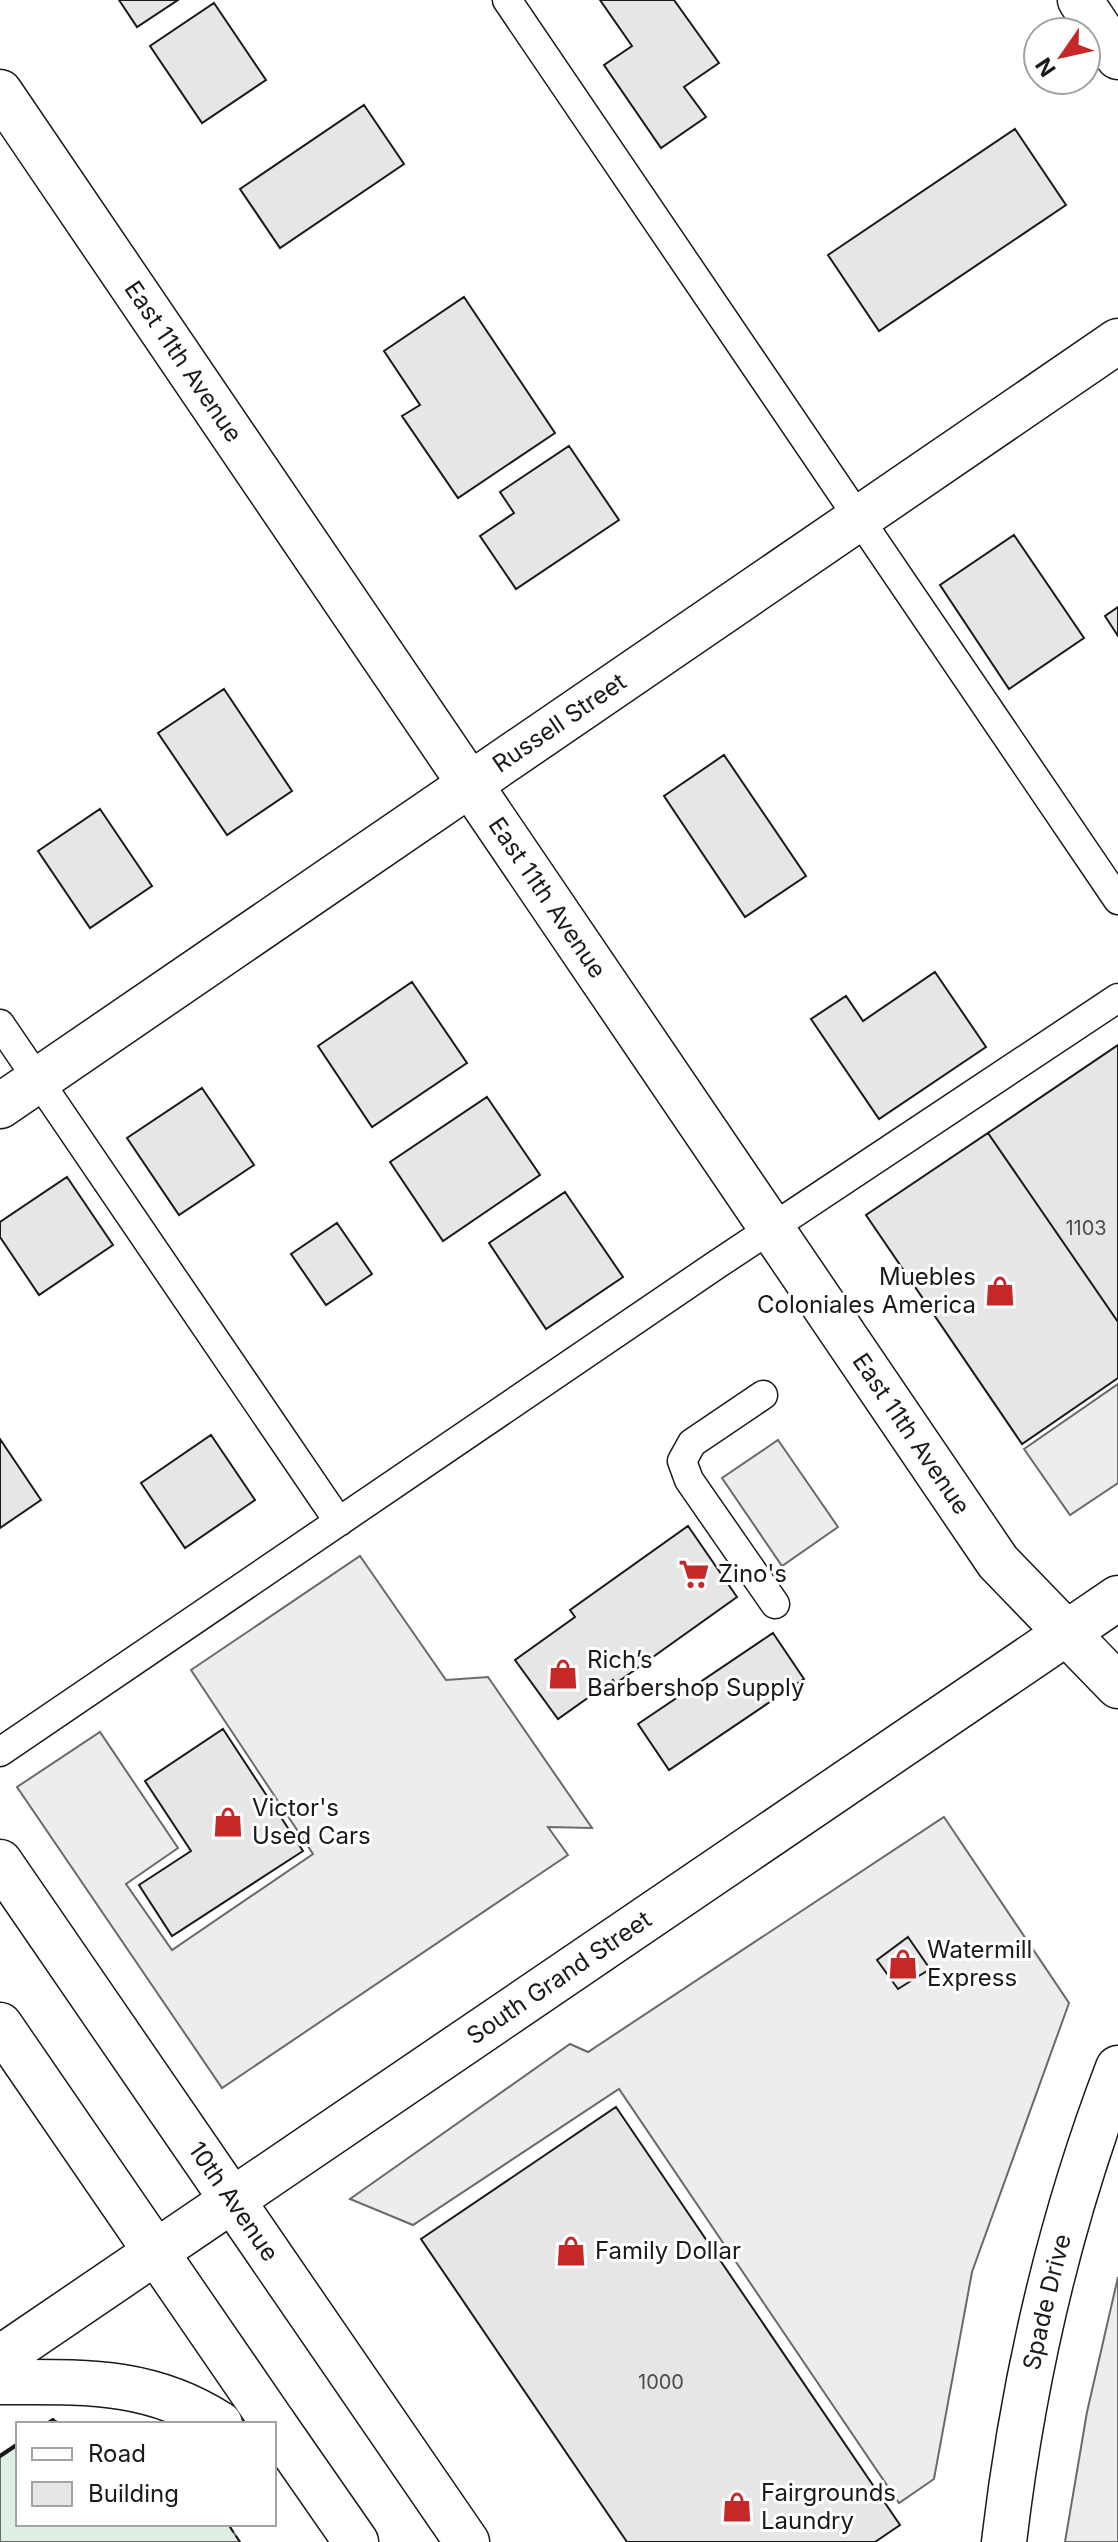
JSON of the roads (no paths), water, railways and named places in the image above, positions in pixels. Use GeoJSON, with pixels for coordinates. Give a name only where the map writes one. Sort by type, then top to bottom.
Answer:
{"type":"FeatureCollection","features":[{"type":"Feature","properties":{"kind":"main road"},"geometry":{"type":"LineString","coordinates":[[1080,0],[1118,57]]}},
{"type":"Feature","properties":{"kind":"main road","name":"East 11th Avenue"},"geometry":{"type":"LineString","coordinates":[[0,92],[998,1562],[1118,1686]]}},
{"type":"Feature","properties":{"kind":"main road","name":"Russell Street"},"geometry":{"type":"LineString","coordinates":[[0,1106],[1118,341]]}},
{"type":"Feature","properties":{"kind":"main road","name":"South Grand Street"},"geometry":{"type":"LineString","coordinates":[[0,2358],[156,2255],[1118,1598]]}},
{"type":"Feature","properties":{"kind":"main road","name":"10th Avenue"},"geometry":{"type":"LineString","coordinates":[[0,1862],[467,2542]]}},
{"type":"Feature","properties":{"kind":"main road"},"geometry":{"type":"LineString","coordinates":[[0,2025],[273,2422]]}},
{"type":"Feature","properties":{"kind":"main road","name":"Spade Drive"},"geometry":{"type":"LineString","coordinates":[[1004,2542],[1013,2470],[1044,2311],[1093,2136],[1118,2068]]}},
{"type":"Feature","properties":{"kind":"main road"},"geometry":{"type":"LineString","coordinates":[[0,2382],[102,2383],[154,2391],[194,2407],[217,2422]]}},
{"type":"Feature","properties":{"kind":"main road"},"geometry":{"type":"LineString","coordinates":[[276,2427],[349,2531]]}},
{"type":"Feature","properties":{"kind":"main road"},"geometry":{"type":"LineString","coordinates":[[276,2466],[349,2531]]}},
{"type":"Feature","properties":{"kind":"lane"},"geometry":{"type":"LineString","coordinates":[[507,0],[1118,900]]}},
{"type":"Feature","properties":{"kind":"lane"},"geometry":{"type":"LineString","coordinates":[[0,1752],[770,1229],[1118,998]]}},
{"type":"Feature","properties":{"kind":"lane"},"geometry":{"type":"LineString","coordinates":[[0,1024],[339,1522]]}},
{"type":"Feature","properties":{"kind":"lane"},"geometry":{"type":"LineString","coordinates":[[763,1395],[692,1443],[682,1461],[689,1480],[775,1604]]}},
{"type":"Feature","properties":{"kind":"place","name":"Muebles Coloniales America"},"geometry":{"type":"Point","coordinates":[1000,1291]}},
{"type":"Feature","properties":{"kind":"place","name":"Zino's"},"geometry":{"type":"Point","coordinates":[694,1574]}},
{"type":"Feature","properties":{"kind":"place","name":"Rich’s Barbershop Supply"},"geometry":{"type":"Point","coordinates":[563,1674]}},
{"type":"Feature","properties":{"kind":"place","name":"Victor's Used Cars"},"geometry":{"type":"Point","coordinates":[228,1822]}},
{"type":"Feature","properties":{"kind":"place","name":"Watermill Express"},"geometry":{"type":"Point","coordinates":[903,1964]}},
{"type":"Feature","properties":{"kind":"place","name":"Family Dollar"},"geometry":{"type":"Point","coordinates":[571,2251]}},
{"type":"Feature","properties":{"kind":"place","name":"Fairgrounds Laundry"},"geometry":{"type":"Point","coordinates":[737,2507]}}]}
